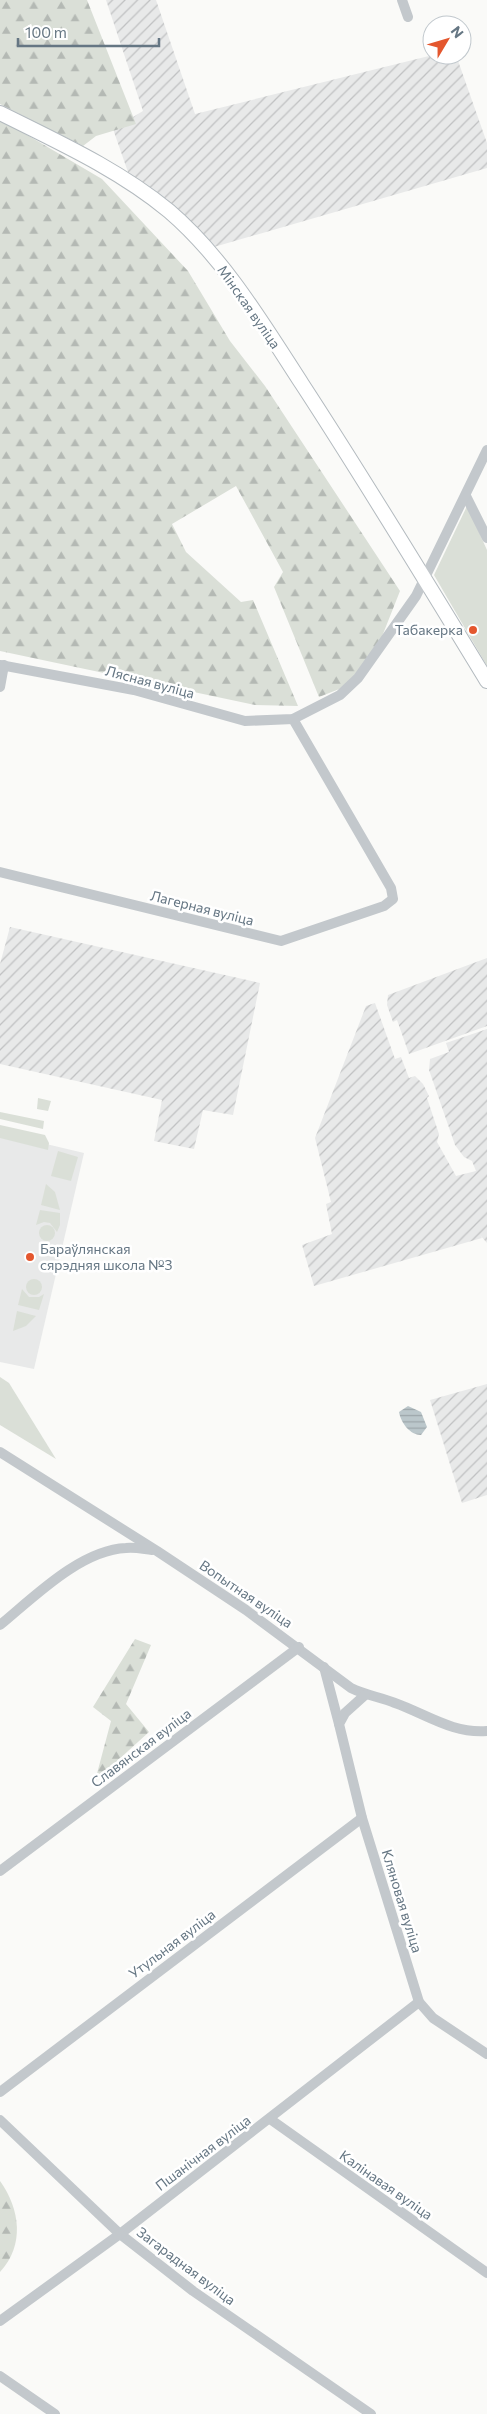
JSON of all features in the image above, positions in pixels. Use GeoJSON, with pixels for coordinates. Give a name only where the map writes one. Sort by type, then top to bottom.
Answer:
{"type":"FeatureCollection","features":[{"type":"Feature","properties":{"kind":"main road","name":"Мінская вуліца"},"geometry":{"type":"LineString","coordinates":[[0,112],[108,168],[129,181],[169,212],[206,247],[277,345],[372,491],[487,681]]}},
{"type":"Feature","properties":{"kind":"street"},"geometry":{"type":"LineString","coordinates":[[402,0],[408,17]]}},
{"type":"Feature","properties":{"kind":"street"},"geometry":{"type":"LineString","coordinates":[[293,719],[340,695],[358,678],[416,596],[487,450]]}},
{"type":"Feature","properties":{"kind":"street"},"geometry":{"type":"LineString","coordinates":[[466,496],[487,538]]}},
{"type":"Feature","properties":{"kind":"street"},"geometry":{"type":"LineString","coordinates":[[0,687],[2,665]]}},
{"type":"Feature","properties":{"kind":"street","name":"Лясная вуліца"},"geometry":{"type":"LineString","coordinates":[[2,665],[134,690],[245,722],[293,719]]}},
{"type":"Feature","properties":{"kind":"street","name":"Лагерная вуліца"},"geometry":{"type":"LineString","coordinates":[[0,872],[281,941],[384,906],[393,899],[390,888],[293,719]]}},
{"type":"Feature","properties":{"kind":"street","name":"Вопытная вуліца"},"geometry":{"type":"LineString","coordinates":[[0,1452],[157,1551],[298,1647],[336,1678],[365,1695],[394,1702],[455,1728],[468,1731],[487,1731]]}},
{"type":"Feature","properties":{"kind":"street"},"geometry":{"type":"LineString","coordinates":[[0,1625],[61,1575],[96,1556],[124,1548],[157,1551]]}},
{"type":"Feature","properties":{"kind":"street","name":"Славянская вуліца"},"geometry":{"type":"LineString","coordinates":[[0,1871],[298,1647]]}},
{"type":"Feature","properties":{"kind":"street","name":"Кляновая вуліца"},"geometry":{"type":"LineString","coordinates":[[324,1667],[362,1818],[419,2002],[433,2018],[487,2054]]}},
{"type":"Feature","properties":{"kind":"street"},"geometry":{"type":"LineString","coordinates":[[339,1724],[345,1713],[365,1695]]}},
{"type":"Feature","properties":{"kind":"street","name":"Утульная вуліца"},"geometry":{"type":"LineString","coordinates":[[0,2092],[362,1818]]}},
{"type":"Feature","properties":{"kind":"street","name":"Пшанічная вуліца"},"geometry":{"type":"LineString","coordinates":[[0,2321],[120,2234],[419,2002]]}},
{"type":"Feature","properties":{"kind":"street","name":"Калінавая вуліца"},"geometry":{"type":"LineString","coordinates":[[270,2119],[487,2273]]}},
{"type":"Feature","properties":{"kind":"street","name":"Загарадная вуліца"},"geometry":{"type":"LineString","coordinates":[[0,2120],[120,2234],[193,2291],[372,2414]]}},
{"type":"Feature","properties":{"kind":"street"},"geometry":{"type":"LineString","coordinates":[[0,2376],[55,2414]]}},
{"type":"Feature","properties":{"kind":"shaded area"},"geometry":{"type":"Polygon","coordinates":[[[106,0],[156,0],[195,114],[422,58],[422,65],[460,65],[487,143],[487,168],[214,247],[129,175],[113,129],[143,111],[106,0]]]}},
{"type":"Feature","properties":{"kind":"shaded area"},"geometry":{"type":"Polygon","coordinates":[[[10,927],[260,983],[233,1115],[203,1110],[194,1149],[154,1141],[162,1100],[0,1064],[0,964],[10,927]]]}},
{"type":"Feature","properties":{"kind":"shaded area"},"geometry":{"type":"Polygon","coordinates":[[[487,958],[487,1026],[409,1054],[397,1020],[393,1022],[387,1005],[388,995],[487,958]]]}},
{"type":"Feature","properties":{"kind":"shaded area"},"geometry":{"type":"Polygon","coordinates":[[[375,1003],[395,1059],[401,1057],[409,1078],[415,1076],[423,1084],[429,1096],[427,1098],[439,1134],[437,1142],[456,1176],[476,1171],[472,1161],[464,1157],[455,1145],[429,1070],[430,1059],[449,1052],[446,1043],[487,1029],[487,1243],[480,1235],[482,1238],[314,1286],[302,1245],[332,1234],[326,1204],[331,1202],[315,1138],[366,1006],[375,1003]]]}},
{"type":"Feature","properties":{"kind":"shaded area","name":"Бараўлянская сярэдняя школа №3"},"geometry":{"type":"Polygon","coordinates":[[[0,1133],[84,1153],[34,1369],[0,1362],[0,1133]]]}},
{"type":"Feature","properties":{"kind":"shaded area"},"geometry":{"type":"Polygon","coordinates":[[[487,1384],[487,1495],[462,1503],[430,1400],[487,1384]]]}},
{"type":"Feature","properties":{"kind":"shaded area"},"geometry":{"type":"Polygon","coordinates":[[[408,1406],[421,1412],[427,1427],[421,1435],[410,1431],[402,1420],[399,1412],[408,1406]]]}},
{"type":"Feature","properties":{"kind":"green space"},"geometry":{"type":"Polygon","coordinates":[[[0,0],[87,0],[136,124],[96,136],[83,146],[0,104],[0,0]]]}},
{"type":"Feature","properties":{"kind":"green space"},"geometry":{"type":"Polygon","coordinates":[[[0,119],[102,179],[188,271],[230,341],[265,386],[400,591],[381,639],[347,686],[319,697],[274,587],[283,572],[236,486],[172,524],[186,552],[241,602],[253,600],[298,706],[255,705],[0,651],[0,119]]]}},
{"type":"Feature","properties":{"kind":"green space"},"geometry":{"type":"Polygon","coordinates":[[[467,506],[487,550],[487,666],[434,575],[467,506]]]}},
{"type":"Feature","properties":{"kind":"green space"},"geometry":{"type":"Polygon","coordinates":[[[38,1098],[51,1101],[48,1111],[37,1109],[38,1098]]]}},
{"type":"Feature","properties":{"kind":"green space"},"geometry":{"type":"Polygon","coordinates":[[[0,1112],[44,1121],[43,1129],[0,1119],[0,1112]]]}},
{"type":"Feature","properties":{"kind":"green space"},"geometry":{"type":"Polygon","coordinates":[[[0,1125],[45,1135],[49,1143],[48,1150],[0,1138],[0,1125]]]}},
{"type":"Feature","properties":{"kind":"green space"},"geometry":{"type":"Polygon","coordinates":[[[58,1151],[78,1157],[71,1181],[51,1176],[58,1151]]]}},
{"type":"Feature","properties":{"kind":"green space"},"geometry":{"type":"Polygon","coordinates":[[[46,1184],[55,1192],[60,1210],[41,1205],[46,1184]]]}},
{"type":"Feature","properties":{"kind":"green space"},"geometry":{"type":"Polygon","coordinates":[[[40,1210],[60,1213],[60,1225],[57,1232],[50,1223],[44,1222],[36,1225],[40,1210]]]}},
{"type":"Feature","properties":{"kind":"green space"},"geometry":{"type":"Polygon","coordinates":[[[47,1225],[55,1233],[47,1241],[39,1233],[47,1225]]]}},
{"type":"Feature","properties":{"kind":"green space"},"geometry":{"type":"Polygon","coordinates":[[[34,1279],[42,1287],[34,1295],[26,1287],[34,1279]]]}},
{"type":"Feature","properties":{"kind":"green space"},"geometry":{"type":"Polygon","coordinates":[[[22,1289],[29,1297],[39,1297],[44,1294],[39,1310],[18,1305],[22,1289]]]}},
{"type":"Feature","properties":{"kind":"green space"},"geometry":{"type":"Polygon","coordinates":[[[17,1311],[36,1316],[26,1326],[13,1331],[17,1311]]]}},
{"type":"Feature","properties":{"kind":"green space"},"geometry":{"type":"Polygon","coordinates":[[[0,1377],[9,1383],[56,1459],[0,1425],[0,1377]]]}},
{"type":"Feature","properties":{"kind":"green space"},"geometry":{"type":"Polygon","coordinates":[[[135,1639],[151,1645],[126,1704],[149,1732],[95,1781],[111,1721],[93,1707],[135,1639]]]}},
{"type":"Feature","properties":{"kind":"green space"},"geometry":{"type":"Polygon","coordinates":[[[0,2181],[12,2203],[17,2227],[13,2250],[0,2272],[0,2181]]]}},
{"type":"Feature","properties":{"kind":"place","name":"Табакерка"},"geometry":{"type":"Point","coordinates":[473,630]}},
{"type":"Feature","properties":{"kind":"place","name":"Бараўлянская сярэдняя школа №3"},"geometry":{"type":"Point","coordinates":[30,1257]}}]}
